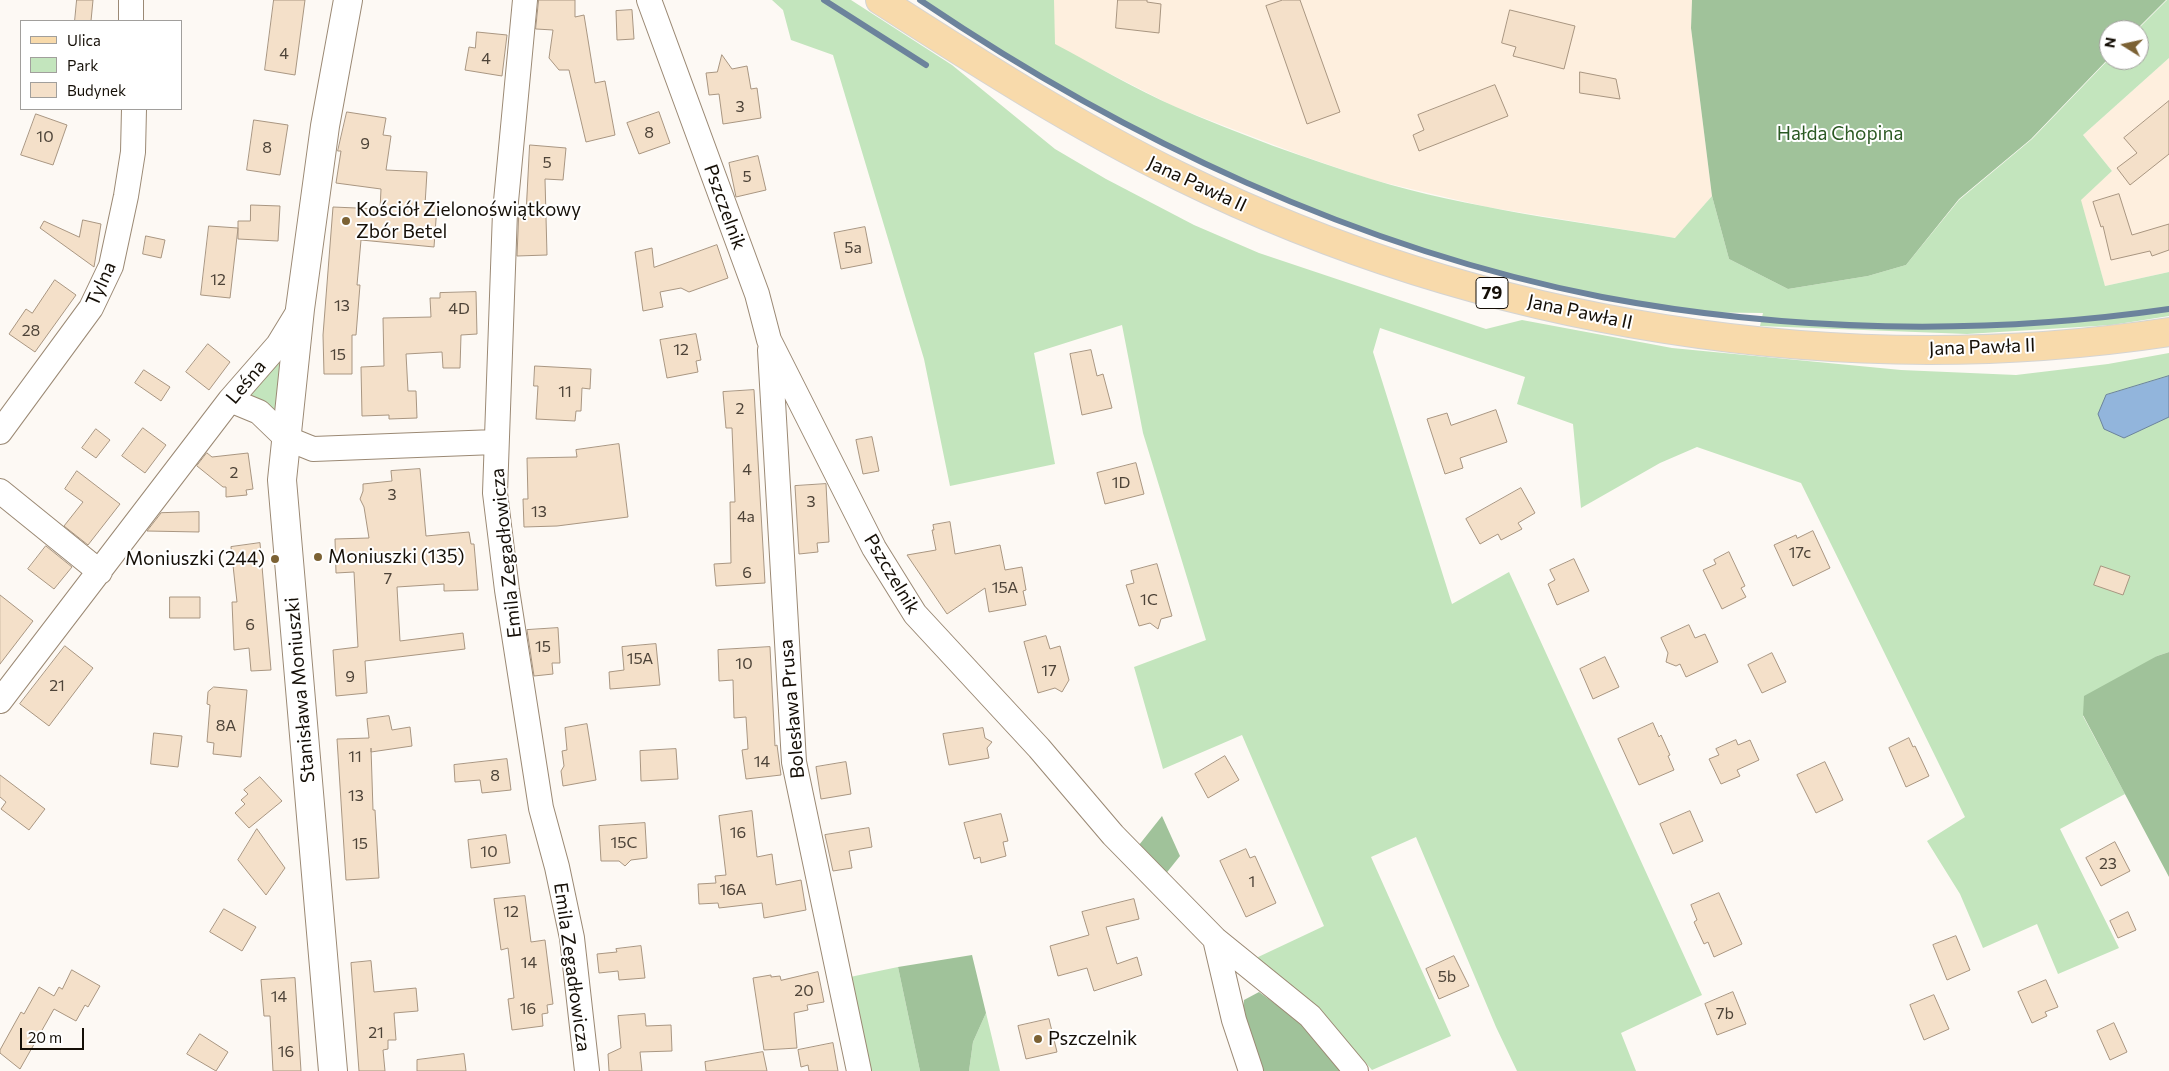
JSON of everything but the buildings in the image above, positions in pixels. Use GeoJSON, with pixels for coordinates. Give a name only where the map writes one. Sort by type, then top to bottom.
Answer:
{"type":"FeatureCollection","features":[{"type":"Feature","properties":{"kind":"main road","name":"Jana Pawła II"},"geometry":{"type":"LineString","coordinates":[[880,0],[1058,112],[1183,178],[1269,217],[1332,242],[1426,274],[1492,292],[1619,321],[1705,335],[1824,346],[1984,348],[2102,341],[2169,332]]}},
{"type":"Feature","properties":{"kind":"street"},"geometry":{"type":"LineString","coordinates":[[131,0],[131,20]]}},
{"type":"Feature","properties":{"kind":"street","name":"Leśna"},"geometry":{"type":"LineString","coordinates":[[0,702],[94,567],[230,400],[278,345],[300,309],[325,126],[348,0]]}},
{"type":"Feature","properties":{"kind":"street","name":"Emila Zegadłowicza"},"geometry":{"type":"LineString","coordinates":[[525,0],[505,212],[499,403],[495,442],[495,493],[507,590],[541,808],[557,867],[572,938],[587,1071]]}},
{"type":"Feature","properties":{"kind":"street","name":"Pszczelnik"},"geometry":{"type":"LineString","coordinates":[[649,0],[757,294],[769,340],[874,548],[915,614],[1039,748],[1113,835],[1215,939],[1310,1016],[1356,1071]]}},
{"type":"Feature","properties":{"kind":"street","name":"Tylna"},"geometry":{"type":"LineString","coordinates":[[0,432],[91,308],[111,266],[132,161],[134,110]]}},
{"type":"Feature","properties":{"kind":"street","name":"Stanisława Moniuszki"},"geometry":{"type":"LineString","coordinates":[[300,309],[282,480],[333,1071]]}},
{"type":"Feature","properties":{"kind":"street","name":"Bolesława Prusa"},"geometry":{"type":"LineString","coordinates":[[769,340],[794,762],[859,1071]]}},
{"type":"Feature","properties":{"kind":"street"},"geometry":{"type":"LineString","coordinates":[[230,400],[258,412],[286,438],[312,449],[495,442]]}},
{"type":"Feature","properties":{"kind":"street"},"geometry":{"type":"LineString","coordinates":[[0,491],[94,567]]}},
{"type":"Feature","properties":{"kind":"street"},"geometry":{"type":"LineString","coordinates":[[1215,939],[1234,1020],[1251,1071]]}},
{"type":"Feature","properties":{"kind":"shaded area"},"geometry":{"type":"Polygon","coordinates":[[[1054,0],[1692,0],[1691,28],[1712,196],[1676,238],[1487,207],[1373,180],[1303,156],[1175,107],[1054,45],[1054,0]]]}},
{"type":"Feature","properties":{"kind":"shaded area"},"geometry":{"type":"Polygon","coordinates":[[[2169,58],[2169,272],[2105,286],[2080,200],[2112,171],[2083,135],[2169,58]]]}},
{"type":"Feature","properties":{"kind":"green space"},"geometry":{"type":"Polygon","coordinates":[[[772,0],[851,0],[952,65],[1055,149],[1106,179],[1194,225],[1259,253],[1486,329],[1522,320],[1672,348],[1901,370],[2016,375],[2108,364],[2169,353],[2169,652],[2157,656],[2083,716],[2125,794],[2060,829],[2119,948],[2058,974],[2037,924],[1983,948],[1960,894],[1927,841],[1965,817],[1801,483],[1697,447],[1660,463],[1581,508],[1573,424],[1517,404],[1525,377],[1380,328],[1373,352],[1452,604],[1509,572],[1702,995],[1621,1033],[1636,1071],[1517,1071],[1496,1027],[1416,837],[1371,857],[1451,1036],[1372,1070],[1319,1010],[1256,958],[1324,926],[1242,735],[1163,769],[1134,667],[1206,640],[1143,433],[1122,325],[1034,353],[1055,464],[950,486],[924,359],[833,55],[791,40],[783,10],[772,0]]]}},
{"type":"Feature","properties":{"kind":"green space"},"geometry":{"type":"Polygon","coordinates":[[[922,0],[1054,0],[1055,44],[1115,77],[1176,107],[1248,136],[1298,155],[1408,189],[1522,213],[1675,238],[1712,196],[1729,259],[1788,289],[1868,276],[1906,265],[1959,200],[2032,139],[2099,69],[2149,70],[2149,20],[2147,20],[2169,0],[2169,58],[2083,135],[2112,171],[2081,200],[2105,286],[2169,272],[2169,316],[2112,325],[1967,334],[1760,326],[1763,313],[1674,312],[1602,299],[1463,264],[1336,219],[1211,165],[1087,105],[922,0]]]}},
{"type":"Feature","properties":{"kind":"green space","name":"Hałda Chopina"},"geometry":{"type":"Polygon","coordinates":[[[1692,0],[2166,0],[2146,20],[2099,20],[2099,68],[2031,139],[1959,199],[1906,265],[1868,276],[1788,289],[1729,259],[1712,196],[1691,28],[1692,0]]]}},
{"type":"Feature","properties":{"kind":"green space"},"geometry":{"type":"Polygon","coordinates":[[[278,361],[282,365],[279,409],[274,412],[249,400],[250,392],[278,361]]]}},
{"type":"Feature","properties":{"kind":"green space"},"geometry":{"type":"Polygon","coordinates":[[[2169,652],[2169,877],[2083,715],[2084,696],[2157,656],[2169,652]]]}},
{"type":"Feature","properties":{"kind":"green space"},"geometry":{"type":"Polygon","coordinates":[[[1162,816],[1180,856],[1164,876],[1139,845],[1162,816]]]}},
{"type":"Feature","properties":{"kind":"green space"},"geometry":{"type":"Polygon","coordinates":[[[972,955],[986,1013],[973,1042],[969,1071],[920,1071],[898,967],[972,955]]]}},
{"type":"Feature","properties":{"kind":"green space"},"geometry":{"type":"Polygon","coordinates":[[[898,967],[920,1071],[869,1071],[850,977],[898,967]]]}},
{"type":"Feature","properties":{"kind":"green space"},"geometry":{"type":"Polygon","coordinates":[[[1259,992],[1309,1028],[1345,1071],[1260,1071],[1242,1018],[1244,1000],[1259,992]]]}},
{"type":"Feature","properties":{"kind":"green space"},"geometry":{"type":"Polygon","coordinates":[[[986,1013],[1000,1071],[969,1071],[973,1042],[986,1013]]]}},
{"type":"Feature","properties":{"kind":"water"},"geometry":{"type":"Polygon","coordinates":[[[2169,376],[2169,417],[2124,438],[2104,429],[2098,414],[2106,395],[2169,376]]]}},
{"type":"Feature","properties":{"kind":"waterway"},"geometry":{"type":"LineString","coordinates":[[824,0],[926,65]]}},
{"type":"Feature","properties":{"kind":"waterway"},"geometry":{"type":"LineString","coordinates":[[920,0],[998,51],[1079,98],[1162,142],[1246,183],[1333,219],[1421,250],[1511,276],[1602,297],[1672,309],[1814,323],[1956,326],[2099,318],[2169,309]]}},
{"type":"Feature","properties":{"kind":"place","name":"Kościół Zielonoświątkowy Zbór Betel"},"geometry":{"type":"Point","coordinates":[346,221]}},
{"type":"Feature","properties":{"kind":"place","name":"Moniuszki (135)"},"geometry":{"type":"Point","coordinates":[318,557]}},
{"type":"Feature","properties":{"kind":"place","name":"Moniuszki (244)"},"geometry":{"type":"Point","coordinates":[275,559]}},
{"type":"Feature","properties":{"kind":"place","name":"Pszczelnik"},"geometry":{"type":"Point","coordinates":[1038,1039]}}]}
